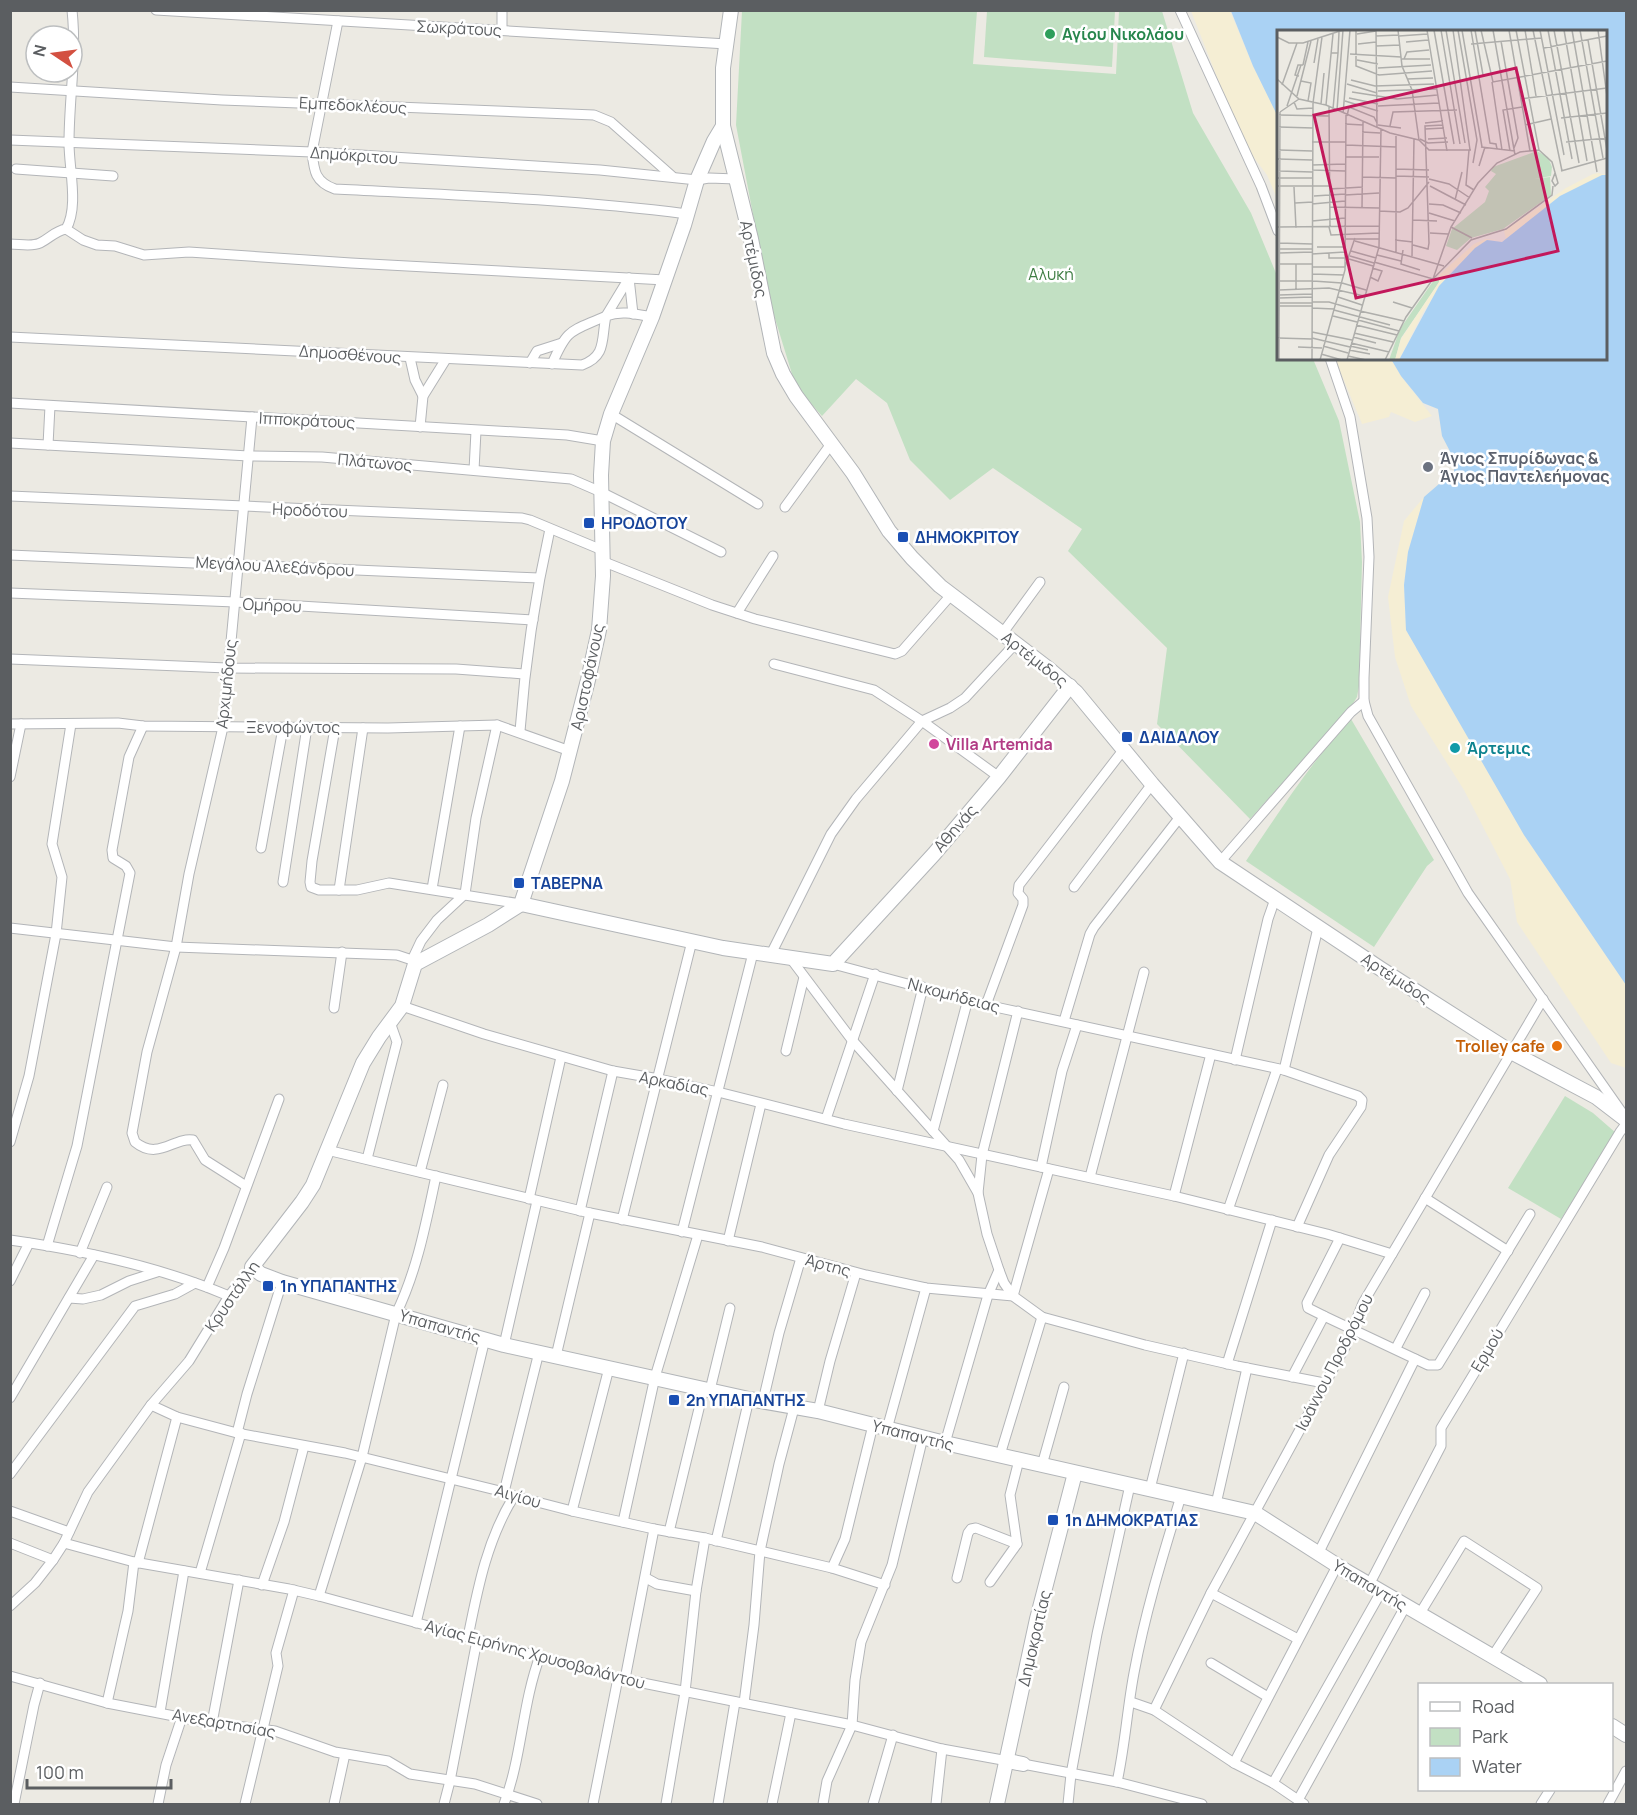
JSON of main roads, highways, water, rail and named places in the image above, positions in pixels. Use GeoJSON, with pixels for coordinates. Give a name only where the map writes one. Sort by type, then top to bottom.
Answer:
{"type":"FeatureCollection","features":[{"type":"Feature","properties":{"kind":"water"},"geometry":{"type":"Polygon","coordinates":[[[1231,11],[1626,11],[1626,985],[1524,835],[1406,630],[1404,585],[1408,552],[1424,497],[1454,471],[1455,461],[1442,436],[1438,409],[1423,403],[1401,376],[1392,360],[1607,360],[1607,30],[1277,30],[1277,115],[1253,66],[1231,11]]]}},
{"type":"Feature","properties":{"kind":"place","name":"Αγίου Νικολάου"},"geometry":{"type":"Point","coordinates":[1050,34]}},
{"type":"Feature","properties":{"kind":"place","name":"Άγιος Σπυρίδωνας & Άγιος Παντελεήμονας"},"geometry":{"type":"Point","coordinates":[1428,467]}},
{"type":"Feature","properties":{"kind":"place","name":"ΗΡΟΔΟΤΟΥ"},"geometry":{"type":"Point","coordinates":[589,523]}},
{"type":"Feature","properties":{"kind":"place","name":"ΔΗΜΟΚΡΙΤΟΥ"},"geometry":{"type":"Point","coordinates":[903,537]}},
{"type":"Feature","properties":{"kind":"place","name":"ΔΑΙΔΑΛΟΥ"},"geometry":{"type":"Point","coordinates":[1127,737]}},
{"type":"Feature","properties":{"kind":"place","name":"Villa Artemida"},"geometry":{"type":"Point","coordinates":[934,744]}},
{"type":"Feature","properties":{"kind":"place","name":"Άρτεμις"},"geometry":{"type":"Point","coordinates":[1455,748]}},
{"type":"Feature","properties":{"kind":"place","name":"ΤΑΒΕΡΝΑ"},"geometry":{"type":"Point","coordinates":[519,883]}},
{"type":"Feature","properties":{"kind":"place","name":"Trolley cafe"},"geometry":{"type":"Point","coordinates":[1557,1046]}},
{"type":"Feature","properties":{"kind":"place","name":"1η ΥΠΑΠΑΝΤΗΣ"},"geometry":{"type":"Point","coordinates":[268,1286]}},
{"type":"Feature","properties":{"kind":"place","name":"2η ΥΠΑΠΑΝΤΗΣ"},"geometry":{"type":"Point","coordinates":[674,1400]}},
{"type":"Feature","properties":{"kind":"place","name":"1η ΔΗΜΟΚΡΑΤΙΑΣ"},"geometry":{"type":"Point","coordinates":[1053,1520]}},
{"type":"Feature","properties":{"kind":"park label","name":"Αλυκή"},"geometry":{"type":"Point","coordinates":[1051,274]}}]}
